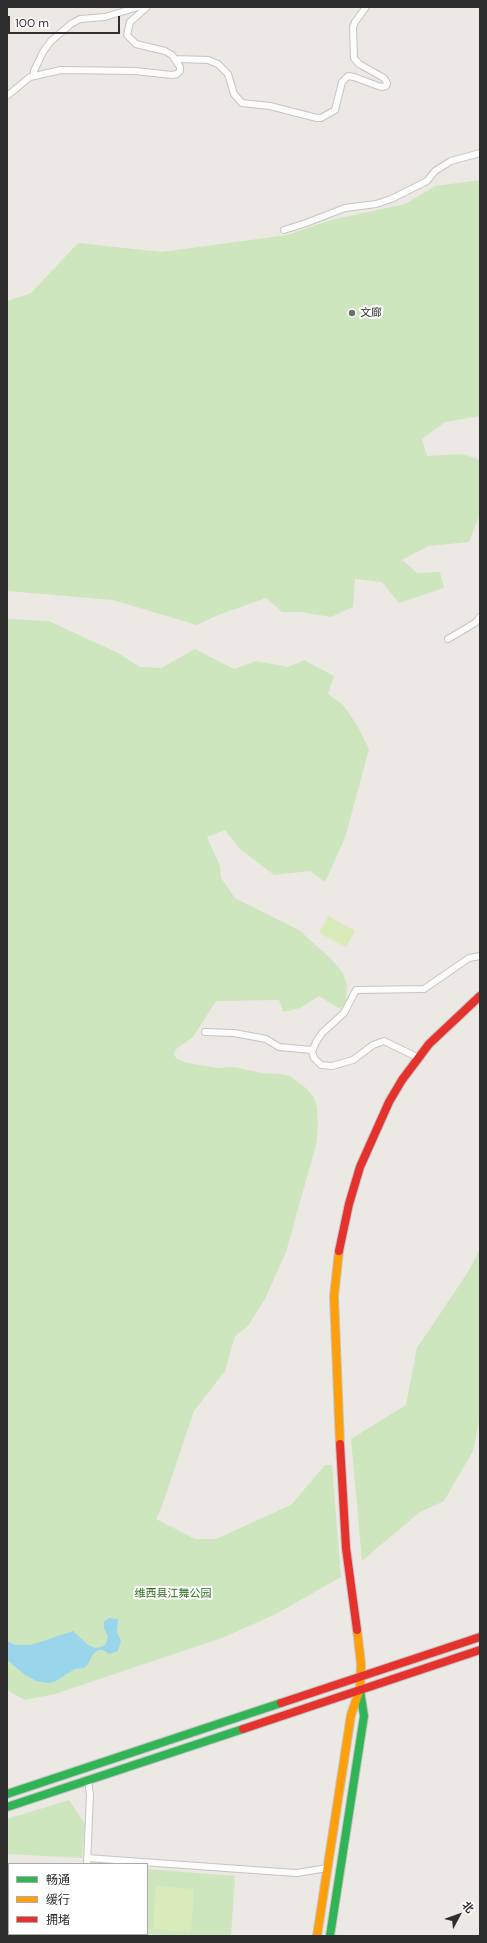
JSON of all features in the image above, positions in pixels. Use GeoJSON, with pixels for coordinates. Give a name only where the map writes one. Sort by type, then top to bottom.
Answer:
{"type":"FeatureCollection","features":[{"type":"Feature","properties":{"kind":"main road"},"geometry":{"type":"LineString","coordinates":[[330,1936],[364,1716],[360,1689],[361,1676],[344,1518],[338,1415],[335,1280],[343,1228],[360,1167],[389,1102],[419,1058],[444,1028],[480,996]]}},
{"type":"Feature","properties":{"kind":"main road"},"geometry":{"type":"LineString","coordinates":[[7,1794],[480,1637]]}},
{"type":"Feature","properties":{"kind":"main road"},"geometry":{"type":"LineString","coordinates":[[7,1807],[480,1650]]}},
{"type":"Feature","properties":{"kind":"main road"},"geometry":{"type":"LineString","coordinates":[[317,1936],[351,1715],[360,1689]]}},
{"type":"Feature","properties":{"kind":"street"},"geometry":{"type":"LineString","coordinates":[[34,76],[34,71],[43,52],[51,41],[71,24],[80,20],[105,17],[138,7]]}},
{"type":"Feature","properties":{"kind":"street"},"geometry":{"type":"LineString","coordinates":[[7,96],[21,83],[34,76],[61,70],[135,71],[172,75],[180,71],[180,67],[176,59],[165,51],[136,44],[127,35],[130,22],[147,7]]}},
{"type":"Feature","properties":{"kind":"street"},"geometry":{"type":"LineString","coordinates":[[176,59],[208,60],[218,64],[228,74],[234,94],[242,103],[270,106],[321,118],[335,110],[345,78],[354,77],[381,87],[386,86],[387,83],[384,78],[359,64],[354,58],[353,27],[366,7]]}},
{"type":"Feature","properties":{"kind":"street"},"geometry":{"type":"LineString","coordinates":[[284,230],[306,224],[345,208],[376,204],[390,199],[427,181],[435,171],[451,161],[480,153]]}},
{"type":"Feature","properties":{"kind":"street"},"geometry":{"type":"LineString","coordinates":[[448,638],[475,623],[480,617]]}},
{"type":"Feature","properties":{"kind":"street"},"geometry":{"type":"LineString","coordinates":[[419,1058],[384,1041],[373,1045],[353,1060],[326,1067],[321,1065],[314,1058],[312,1050],[322,1033],[344,1013],[356,990],[424,989],[469,958],[480,956]]}},
{"type":"Feature","properties":{"kind":"street"},"geometry":{"type":"LineString","coordinates":[[205,1032],[210,1031],[266,1039],[279,1047],[312,1050]]}},
{"type":"Feature","properties":{"kind":"street"},"geometry":{"type":"LineString","coordinates":[[88,1780],[90,1795],[87,1861],[122,1863]]}},
{"type":"Feature","properties":{"kind":"street"},"geometry":{"type":"LineString","coordinates":[[148,1864],[297,1873],[327,1868]]}},
{"type":"Feature","properties":{"kind":"green space"},"geometry":{"type":"Polygon","coordinates":[[[480,180],[480,416],[445,422],[422,439],[427,456],[463,454],[480,460],[480,514],[469,542],[429,546],[402,560],[417,573],[440,572],[444,588],[399,603],[382,582],[355,579],[353,607],[331,617],[301,612],[282,612],[266,598],[218,615],[197,625],[113,600],[7,591],[7,301],[31,293],[78,243],[162,252],[287,235],[331,220],[405,204],[435,186],[480,180]]]}},
{"type":"Feature","properties":{"kind":"green space","name":"维西县江舞公园"},"geometry":{"type":"Polygon","coordinates":[[[7,619],[49,621],[118,653],[140,667],[161,668],[195,649],[234,669],[256,661],[288,667],[304,660],[334,676],[328,694],[343,705],[357,725],[369,749],[345,838],[325,882],[310,871],[274,875],[240,849],[225,830],[207,837],[220,866],[221,878],[235,898],[299,930],[331,959],[343,973],[347,985],[346,1002],[340,1009],[319,996],[300,1008],[283,1012],[279,1000],[216,1001],[193,1037],[175,1050],[174,1055],[177,1059],[187,1063],[218,1068],[234,1067],[262,1073],[290,1076],[307,1089],[314,1098],[317,1108],[318,1124],[316,1145],[286,1252],[265,1299],[248,1326],[235,1336],[225,1371],[194,1411],[161,1509],[156,1519],[195,1539],[216,1539],[291,1505],[325,1465],[332,1465],[341,1577],[274,1615],[222,1638],[55,1694],[25,1700],[7,1690],[7,619]]]}},
{"type":"Feature","properties":{"kind":"green space"},"geometry":{"type":"Polygon","coordinates":[[[328,916],[355,931],[346,947],[319,933],[328,916]]]}},
{"type":"Feature","properties":{"kind":"green space"},"geometry":{"type":"Polygon","coordinates":[[[480,1249],[480,1417],[473,1451],[444,1501],[420,1512],[362,1561],[351,1439],[406,1405],[417,1348],[468,1272],[480,1249]]]}},
{"type":"Feature","properties":{"kind":"green space"},"geometry":{"type":"Polygon","coordinates":[[[69,1800],[85,1824],[82,1858],[7,1854],[7,1819],[69,1800]]]}},
{"type":"Feature","properties":{"kind":"green space"},"geometry":{"type":"Polygon","coordinates":[[[148,1869],[235,1876],[231,1936],[96,1936],[148,1935],[148,1869]]]}},
{"type":"Feature","properties":{"kind":"green space"},"geometry":{"type":"Polygon","coordinates":[[[156,1886],[194,1889],[191,1932],[153,1929],[156,1886]]]}},
{"type":"Feature","properties":{"kind":"water"},"geometry":{"type":"Polygon","coordinates":[[[109,1618],[118,1619],[117,1632],[121,1641],[118,1651],[109,1654],[103,1650],[98,1650],[93,1654],[88,1664],[84,1668],[75,1669],[54,1682],[48,1683],[36,1681],[24,1674],[7,1660],[7,1641],[15,1645],[31,1645],[73,1631],[88,1645],[96,1648],[101,1647],[106,1644],[108,1637],[104,1628],[104,1622],[109,1618]]]}},
{"type":"Feature","properties":{"kind":"traffic: fast"},"geometry":{"type":"LineString","coordinates":[[330,1936],[364,1716],[360,1690]]}},
{"type":"Feature","properties":{"kind":"traffic: fast"},"geometry":{"type":"LineString","coordinates":[[7,1794],[281,1703]]}},
{"type":"Feature","properties":{"kind":"traffic: fast"},"geometry":{"type":"LineString","coordinates":[[7,1807],[243,1729]]}},
{"type":"Feature","properties":{"kind":"traffic: slow"},"geometry":{"type":"LineString","coordinates":[[339,1251],[334,1296],[340,1444]]}},
{"type":"Feature","properties":{"kind":"traffic: slow"},"geometry":{"type":"LineString","coordinates":[[317,1936],[351,1715],[360,1689],[361,1664],[357,1630]]}},
{"type":"Feature","properties":{"kind":"traffic: jam"},"geometry":{"type":"LineString","coordinates":[[339,1251],[349,1204],[360,1167],[389,1102],[402,1080],[429,1044],[480,996]]}},
{"type":"Feature","properties":{"kind":"traffic: jam"},"geometry":{"type":"LineString","coordinates":[[340,1444],[346,1548],[357,1630]]}},
{"type":"Feature","properties":{"kind":"traffic: jam"},"geometry":{"type":"LineString","coordinates":[[281,1703],[480,1637]]}},
{"type":"Feature","properties":{"kind":"traffic: jam"},"geometry":{"type":"LineString","coordinates":[[243,1729],[480,1650]]}},
{"type":"Feature","properties":{"kind":"place","name":"文廊"},"geometry":{"type":"Point","coordinates":[352,313]}}]}
